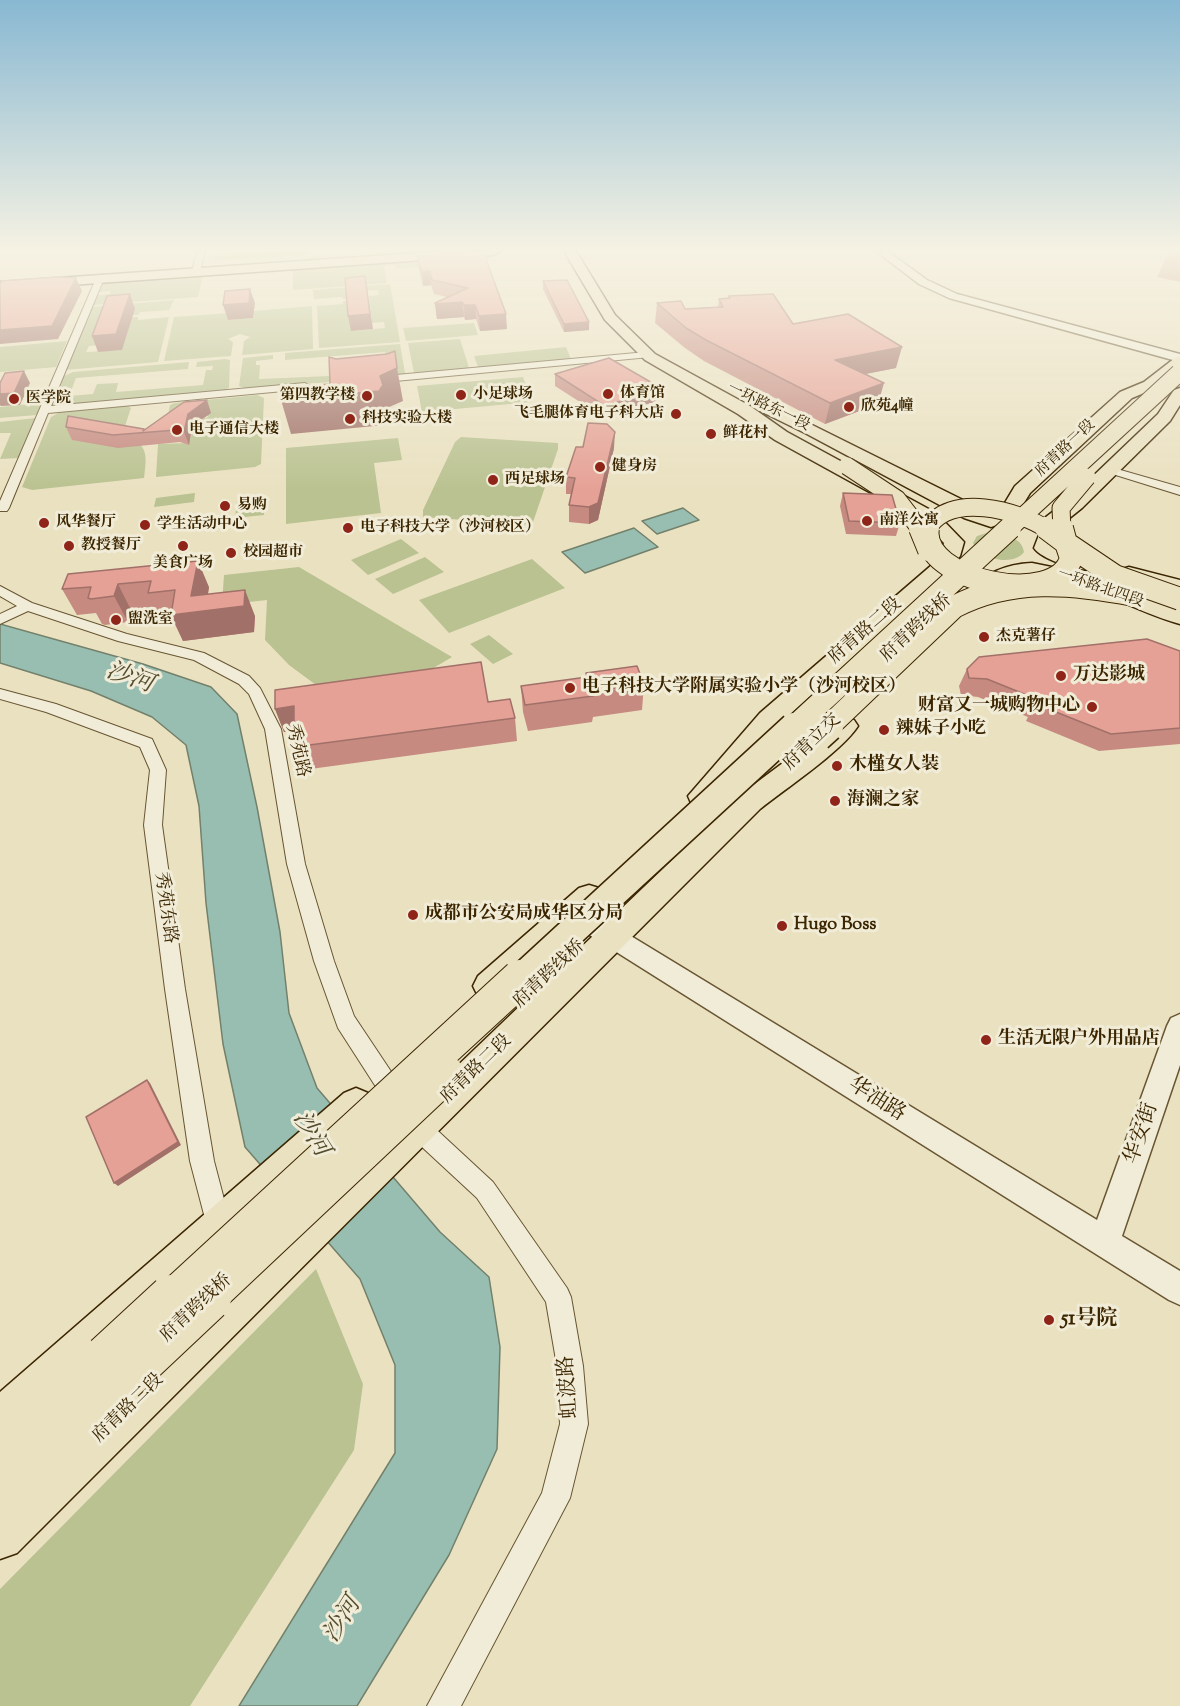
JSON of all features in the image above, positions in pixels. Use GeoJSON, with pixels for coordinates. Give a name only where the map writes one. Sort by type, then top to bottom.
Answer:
{"type":"FeatureCollection","features":[{"type":"Feature","properties":{"kind":"main road","name":"一环路东一段"},"geometry":{"type":"LineString","coordinates":[[623,331],[647,355],[669,370],[748,406],[811,429],[971,514],[985,515]]}},
{"type":"Feature","properties":{"kind":"main road","name":"一环路东一段"},"geometry":{"type":"LineString","coordinates":[[637,331],[678,362],[748,406],[781,436],[929,517],[958,549],[978,562],[1005,569],[1020,577]]}},
{"type":"Feature","properties":{"kind":"main road","name":"府青路一段"},"geometry":{"type":"LineString","coordinates":[[985,515],[1020,502],[1037,491],[1180,359]]}},
{"type":"Feature","properties":{"kind":"main road","name":"府青路一段"},"geometry":{"type":"LineString","coordinates":[[985,515],[1007,515],[1022,490],[1126,395],[1150,385]]}},
{"type":"Feature","properties":{"kind":"main road"},"geometry":{"type":"LineString","coordinates":[[1020,577],[1040,562],[1053,521],[1075,504],[1164,417],[1179,385]]}},
{"type":"Feature","properties":{"kind":"main road","name":"府青立交"},"geometry":{"type":"LineString","coordinates":[[750,802],[954,607],[969,597],[1020,577],[1042,583],[1059,577],[1069,567],[1071,555],[1065,543],[1060,515],[1063,502],[1164,403],[1179,385]]}},
{"type":"Feature","properties":{"kind":"main road","name":"府青跨线桥"},"geometry":{"type":"LineString","coordinates":[[0,1457],[903,628],[954,577],[1179,385]]}},
{"type":"Feature","properties":{"kind":"main road","name":"府青跨线桥"},"geometry":{"type":"LineString","coordinates":[[0,1496],[1179,385]]}},
{"type":"Feature","properties":{"kind":"main road"},"geometry":{"type":"LineString","coordinates":[[748,406],[853,464],[922,496],[985,515]]}},
{"type":"Feature","properties":{"kind":"main road"},"geometry":{"type":"LineString","coordinates":[[853,464],[896,495],[908,508],[926,538]]}},
{"type":"Feature","properties":{"kind":"main road"},"geometry":{"type":"LineString","coordinates":[[926,538],[927,528],[934,519],[945,513],[985,515],[1000,510],[1039,522],[1065,543],[1110,573],[1180,599]]}},
{"type":"Feature","properties":{"kind":"main road","name":"府青路二段"},"geometry":{"type":"LineString","coordinates":[[0,1421],[716,783],[769,719],[939,568],[950,556],[954,535],[959,528],[985,515]]}},
{"type":"Feature","properties":{"kind":"main road","name":"一环路北四段"},"geometry":{"type":"LineString","coordinates":[[985,515],[1024,530],[1039,540],[1044,548],[1084,564],[1180,586]]}},
{"type":"Feature","properties":{"kind":"main road","name":"府青立交"},"geometry":{"type":"LineString","coordinates":[[926,538],[936,555],[957,571],[976,579],[1020,577],[1105,589],[1136,595],[1180,610]]}},
{"type":"Feature","properties":{"kind":"main road","name":"府青立交"},"geometry":{"type":"LineString","coordinates":[[716,783],[922,598],[931,581],[932,559],[926,538]]}},
{"type":"Feature","properties":{"kind":"main road","name":"一环路北四段"},"geometry":{"type":"LineString","coordinates":[[1020,577],[1043,570],[1180,617]]}},
{"type":"Feature","properties":{"kind":"main road","name":"府青路二段"},"geometry":{"type":"LineString","coordinates":[[0,1536],[750,802],[828,742],[983,590],[1002,576],[1020,577]]}},
{"type":"Feature","properties":{"kind":"street"},"geometry":{"type":"LineString","coordinates":[[3,508],[78,331]]}},
{"type":"Feature","properties":{"kind":"street"},"geometry":{"type":"LineString","coordinates":[[1077,331],[1180,359]]}},
{"type":"Feature","properties":{"kind":"street"},"geometry":{"type":"LineString","coordinates":[[364,381],[647,355]]}},
{"type":"Feature","properties":{"kind":"street"},"geometry":{"type":"LineString","coordinates":[[45,410],[319,385]]}},
{"type":"Feature","properties":{"kind":"street"},"geometry":{"type":"LineString","coordinates":[[1110,470],[1180,491]]}},
{"type":"Feature","properties":{"kind":"street","name":"秀苑路"},"geometry":{"type":"LineString","coordinates":[[0,590],[27,606],[123,638],[199,656],[244,680],[255,692],[273,729],[296,864],[324,961],[345,1021],[384,1080]]}},
{"type":"Feature","properties":{"kind":"street"},"geometry":{"type":"LineString","coordinates":[[1,620],[27,606]]}},
{"type":"Feature","properties":{"kind":"street","name":"秀苑东路"},"geometry":{"type":"LineString","coordinates":[[0,694],[51,708],[146,743],[158,770],[153,825],[173,977],[202,1161],[219,1226]]}},
{"type":"Feature","properties":{"kind":"street","name":"华油路"},"geometry":{"type":"LineString","coordinates":[[572,912],[1180,1288]]}},
{"type":"Feature","properties":{"kind":"street","name":"华安街"},"geometry":{"type":"LineString","coordinates":[[1106,1242],[1180,1026]]}},
{"type":"Feature","properties":{"kind":"street","name":"虹波路"},"geometry":{"type":"LineString","coordinates":[[405,1139],[485,1190],[558,1297],[570,1366],[574,1424],[555,1498],[443,1706]]}},
{"type":"Feature","properties":{"kind":"green space"},"geometry":{"type":"Polygon","coordinates":[[[82,331],[115,331],[101,345],[89,346],[86,352],[122,350],[128,331],[166,331],[158,362],[65,370],[82,331]]]}},
{"type":"Feature","properties":{"kind":"green space"},"geometry":{"type":"Polygon","coordinates":[[[171,331],[313,331],[313,349],[242,355],[244,341],[250,337],[240,334],[228,339],[233,342],[231,356],[164,361],[171,331]]]}},
{"type":"Feature","properties":{"kind":"green space"},"geometry":{"type":"Polygon","coordinates":[[[318,331],[398,331],[400,342],[319,348],[318,331]]]}},
{"type":"Feature","properties":{"kind":"green space"},"geometry":{"type":"Polygon","coordinates":[[[404,331],[477,331],[478,335],[406,341],[404,331]]]}},
{"type":"Feature","properties":{"kind":"green space"},"geometry":{"type":"Polygon","coordinates":[[[460,339],[469,368],[414,373],[408,343],[460,339]]]}},
{"type":"Feature","properties":{"kind":"green space"},"geometry":{"type":"Polygon","coordinates":[[[67,341],[56,367],[0,372],[0,347],[67,341]]]}},
{"type":"Feature","properties":{"kind":"green space"},"geometry":{"type":"Polygon","coordinates":[[[400,344],[405,373],[400,376],[247,389],[239,386],[243,358],[273,355],[273,359],[256,361],[256,365],[260,365],[259,379],[329,376],[329,368],[388,368],[385,352],[285,360],[285,353],[400,344]]]}},
{"type":"Feature","properties":{"kind":"green space"},"geometry":{"type":"Polygon","coordinates":[[[566,347],[571,359],[478,367],[474,356],[566,347]]]}},
{"type":"Feature","properties":{"kind":"green space"},"geometry":{"type":"Polygon","coordinates":[[[230,360],[229,388],[224,390],[62,406],[55,404],[64,376],[73,372],[189,362],[188,369],[76,378],[69,396],[93,394],[97,384],[118,383],[116,392],[203,385],[206,370],[212,370],[213,366],[196,367],[197,362],[230,360]]]}},
{"type":"Feature","properties":{"kind":"green space"},"geometry":{"type":"Polygon","coordinates":[[[523,377],[532,402],[422,412],[417,386],[523,377]]]}},
{"type":"Feature","properties":{"kind":"green space"},"geometry":{"type":"Polygon","coordinates":[[[257,395],[264,398],[261,464],[255,467],[156,477],[158,444],[188,443],[191,435],[186,431],[209,417],[205,415],[166,426],[170,405],[257,395]]]}},
{"type":"Feature","properties":{"kind":"green space"},"geometry":{"type":"Polygon","coordinates":[[[41,403],[37,415],[0,418],[0,407],[41,403]]]}},
{"type":"Feature","properties":{"kind":"green space"},"geometry":{"type":"Polygon","coordinates":[[[128,406],[131,408],[124,429],[144,450],[146,461],[144,478],[32,490],[22,487],[51,417],[60,412],[128,406]]]}},
{"type":"Feature","properties":{"kind":"green space"},"geometry":{"type":"Polygon","coordinates":[[[35,418],[18,458],[0,459],[11,433],[0,433],[0,422],[35,418]]]}},
{"type":"Feature","properties":{"kind":"green space","name":"西足球场"},"geometry":{"type":"Polygon","coordinates":[[[461,437],[558,443],[558,449],[532,525],[423,517],[423,510],[455,442],[461,437]]]}},
{"type":"Feature","properties":{"kind":"green space"},"geometry":{"type":"Polygon","coordinates":[[[398,438],[402,460],[374,463],[381,513],[286,524],[286,448],[398,438]]]}},
{"type":"Feature","properties":{"kind":"green space"},"geometry":{"type":"Polygon","coordinates":[[[195,493],[194,502],[154,507],[156,498],[195,493]]]}},
{"type":"Feature","properties":{"kind":"green space"},"geometry":{"type":"Polygon","coordinates":[[[265,498],[264,515],[235,518],[237,501],[265,498]]]}},
{"type":"Feature","properties":{"kind":"green space"},"geometry":{"type":"Polygon","coordinates":[[[990,532],[1016,539],[1024,552],[1019,557],[1005,560],[982,553],[973,543],[977,536],[990,532]]]}},
{"type":"Feature","properties":{"kind":"green space"},"geometry":{"type":"Polygon","coordinates":[[[401,539],[419,553],[368,575],[351,560],[401,539]]]}},
{"type":"Feature","properties":{"kind":"green space"},"geometry":{"type":"Polygon","coordinates":[[[425,557],[444,572],[393,594],[375,579],[425,557]]]}},
{"type":"Feature","properties":{"kind":"green space"},"geometry":{"type":"Polygon","coordinates":[[[532,559],[565,588],[449,633],[419,600],[532,559]]]}},
{"type":"Feature","properties":{"kind":"green space"},"geometry":{"type":"Polygon","coordinates":[[[299,567],[452,657],[425,673],[316,685],[289,665],[265,640],[267,600],[222,605],[224,575],[299,567]]]}},
{"type":"Feature","properties":{"kind":"green space"},"geometry":{"type":"Polygon","coordinates":[[[489,635],[513,654],[493,664],[470,644],[489,635]]]}},
{"type":"Feature","properties":{"kind":"green space"},"geometry":{"type":"Polygon","coordinates":[[[316,1269],[363,1384],[354,1450],[190,1706],[0,1706],[0,1589],[316,1269]]]}},
{"type":"Feature","properties":{"kind":"water"},"geometry":{"type":"Polygon","coordinates":[[[683,508],[699,520],[657,534],[642,521],[683,508]]]}},
{"type":"Feature","properties":{"kind":"water"},"geometry":{"type":"Polygon","coordinates":[[[634,528],[658,547],[585,573],[562,552],[634,528]]]}},
{"type":"Feature","properties":{"kind":"water","name":"沙河"},"geometry":{"type":"Polygon","coordinates":[[[0,624],[143,664],[211,687],[237,714],[280,932],[289,1013],[317,1088],[440,1232],[489,1277],[500,1347],[497,1449],[449,1555],[357,1706],[239,1706],[395,1453],[395,1365],[360,1279],[245,1147],[223,1044],[206,903],[199,806],[186,745],[152,717],[91,691],[0,663],[0,624]]]}},
{"type":"Feature","properties":{"kind":"building"},"geometry":{"type":"Polygon","coordinates":[[[94,331],[117,331],[116,334],[92,336],[94,331]]]}},
{"type":"Feature","properties":{"kind":"building"},"geometry":{"type":"Polygon","coordinates":[[[690,331],[875,331],[902,347],[835,360],[884,383],[830,403],[690,331]]]}},
{"type":"Feature","properties":{"kind":"building"},"geometry":{"type":"Polygon","coordinates":[[[395,351],[397,368],[380,376],[383,385],[379,391],[281,400],[282,388],[330,384],[329,357],[336,359],[387,354],[395,351]]]}},
{"type":"Feature","properties":{"kind":"building"},"geometry":{"type":"Polygon","coordinates":[[[609,358],[661,388],[605,406],[555,374],[609,358]]]}},
{"type":"Feature","properties":{"kind":"building"},"geometry":{"type":"Polygon","coordinates":[[[24,371],[14,393],[0,394],[0,383],[5,373],[24,371]]]}},
{"type":"Feature","properties":{"kind":"building"},"geometry":{"type":"Polygon","coordinates":[[[207,400],[188,414],[184,432],[176,430],[113,435],[66,427],[68,416],[144,429],[143,431],[184,402],[207,400]]]}},
{"type":"Feature","properties":{"kind":"building"},"geometry":{"type":"Polygon","coordinates":[[[588,423],[607,424],[615,432],[598,503],[589,507],[569,505],[575,478],[566,477],[576,447],[583,447],[588,423]]]}},
{"type":"Feature","properties":{"kind":"building"},"geometry":{"type":"Polygon","coordinates":[[[843,493],[892,495],[900,523],[849,521],[843,493]]]}},
{"type":"Feature","properties":{"kind":"building"},"geometry":{"type":"Polygon","coordinates":[[[198,561],[191,596],[245,590],[244,606],[171,615],[175,590],[148,593],[151,581],[118,584],[114,596],[91,599],[88,598],[91,587],[62,589],[68,574],[198,561]]]}},
{"type":"Feature","properties":{"kind":"building","name":"财富又一城购物中心"},"geometry":{"type":"Polygon","coordinates":[[[1147,639],[1180,651],[1180,728],[1111,734],[1036,704],[1039,700],[987,679],[969,678],[967,669],[979,657],[1147,639]]]}},
{"type":"Feature","properties":{"kind":"building"},"geometry":{"type":"Polygon","coordinates":[[[481,662],[488,702],[510,699],[515,718],[294,747],[294,706],[275,709],[275,690],[481,662]]]}},
{"type":"Feature","properties":{"kind":"building"},"geometry":{"type":"Polygon","coordinates":[[[637,666],[644,684],[591,691],[593,696],[525,705],[521,686],[587,677],[586,673],[637,666]]]}},
{"type":"Feature","properties":{"kind":"building"},"geometry":{"type":"Polygon","coordinates":[[[147,1080],[178,1142],[114,1183],[86,1117],[147,1080]]]}},
{"type":"Feature","properties":{"kind":"place","name":"体育馆"},"geometry":{"type":"Point","coordinates":[608,394]}},
{"type":"Feature","properties":{"kind":"place","name":"小足球场"},"geometry":{"type":"Point","coordinates":[461,395]}},
{"type":"Feature","properties":{"kind":"place","name":"第四教学楼"},"geometry":{"type":"Point","coordinates":[367,396]}},
{"type":"Feature","properties":{"kind":"place","name":"医学院"},"geometry":{"type":"Point","coordinates":[14,399]}},
{"type":"Feature","properties":{"kind":"place","name":"欣苑4幢"},"geometry":{"type":"Point","coordinates":[849,407]}},
{"type":"Feature","properties":{"kind":"place","name":"飞毛腿体育电子科大店"},"geometry":{"type":"Point","coordinates":[676,414]}},
{"type":"Feature","properties":{"kind":"place","name":"科技实验大楼"},"geometry":{"type":"Point","coordinates":[350,419]}},
{"type":"Feature","properties":{"kind":"place","name":"电子通信大楼"},"geometry":{"type":"Point","coordinates":[177,430]}},
{"type":"Feature","properties":{"kind":"place","name":"鲜花村"},"geometry":{"type":"Point","coordinates":[711,434]}},
{"type":"Feature","properties":{"kind":"place","name":"健身房"},"geometry":{"type":"Point","coordinates":[600,467]}},
{"type":"Feature","properties":{"kind":"place","name":"西足球场"},"geometry":{"type":"Point","coordinates":[493,480]}},
{"type":"Feature","properties":{"kind":"place","name":"易购"},"geometry":{"type":"Point","coordinates":[225,506]}},
{"type":"Feature","properties":{"kind":"place","name":"南洋公寓"},"geometry":{"type":"Point","coordinates":[867,521]}},
{"type":"Feature","properties":{"kind":"place","name":"风华餐厅"},"geometry":{"type":"Point","coordinates":[44,523]}},
{"type":"Feature","properties":{"kind":"place","name":"学生活动中心"},"geometry":{"type":"Point","coordinates":[145,525]}},
{"type":"Feature","properties":{"kind":"place","name":"电子科技大学（沙河校区）"},"geometry":{"type":"Point","coordinates":[348,528]}},
{"type":"Feature","properties":{"kind":"place","name":"教授餐厅"},"geometry":{"type":"Point","coordinates":[69,546]}},
{"type":"Feature","properties":{"kind":"place","name":"美食广场"},"geometry":{"type":"Point","coordinates":[183,546]}},
{"type":"Feature","properties":{"kind":"place","name":"校园超市"},"geometry":{"type":"Point","coordinates":[231,553]}},
{"type":"Feature","properties":{"kind":"place","name":"盥洗室"},"geometry":{"type":"Point","coordinates":[116,620]}},
{"type":"Feature","properties":{"kind":"place","name":"杰克薯仔"},"geometry":{"type":"Point","coordinates":[984,637]}},
{"type":"Feature","properties":{"kind":"place","name":"万达影城"},"geometry":{"type":"Point","coordinates":[1061,676]}},
{"type":"Feature","properties":{"kind":"place","name":"电子科技大学附属实验小学（沙河校区）"},"geometry":{"type":"Point","coordinates":[570,688]}},
{"type":"Feature","properties":{"kind":"place","name":"财富又一城购物中心"},"geometry":{"type":"Point","coordinates":[1092,707]}},
{"type":"Feature","properties":{"kind":"place","name":"辣妹子小吃"},"geometry":{"type":"Point","coordinates":[884,730]}},
{"type":"Feature","properties":{"kind":"place","name":"木槿女人装"},"geometry":{"type":"Point","coordinates":[837,766]}},
{"type":"Feature","properties":{"kind":"place","name":"海澜之家"},"geometry":{"type":"Point","coordinates":[835,801]}},
{"type":"Feature","properties":{"kind":"place","name":"成都市公安局成华区分局"},"geometry":{"type":"Point","coordinates":[413,915]}},
{"type":"Feature","properties":{"kind":"place","name":"Hugo Boss"},"geometry":{"type":"Point","coordinates":[782,926]}},
{"type":"Feature","properties":{"kind":"place","name":"生活无限户外用品店"},"geometry":{"type":"Point","coordinates":[986,1040]}},
{"type":"Feature","properties":{"kind":"place","name":"51号院"},"geometry":{"type":"Point","coordinates":[1049,1320]}}]}
